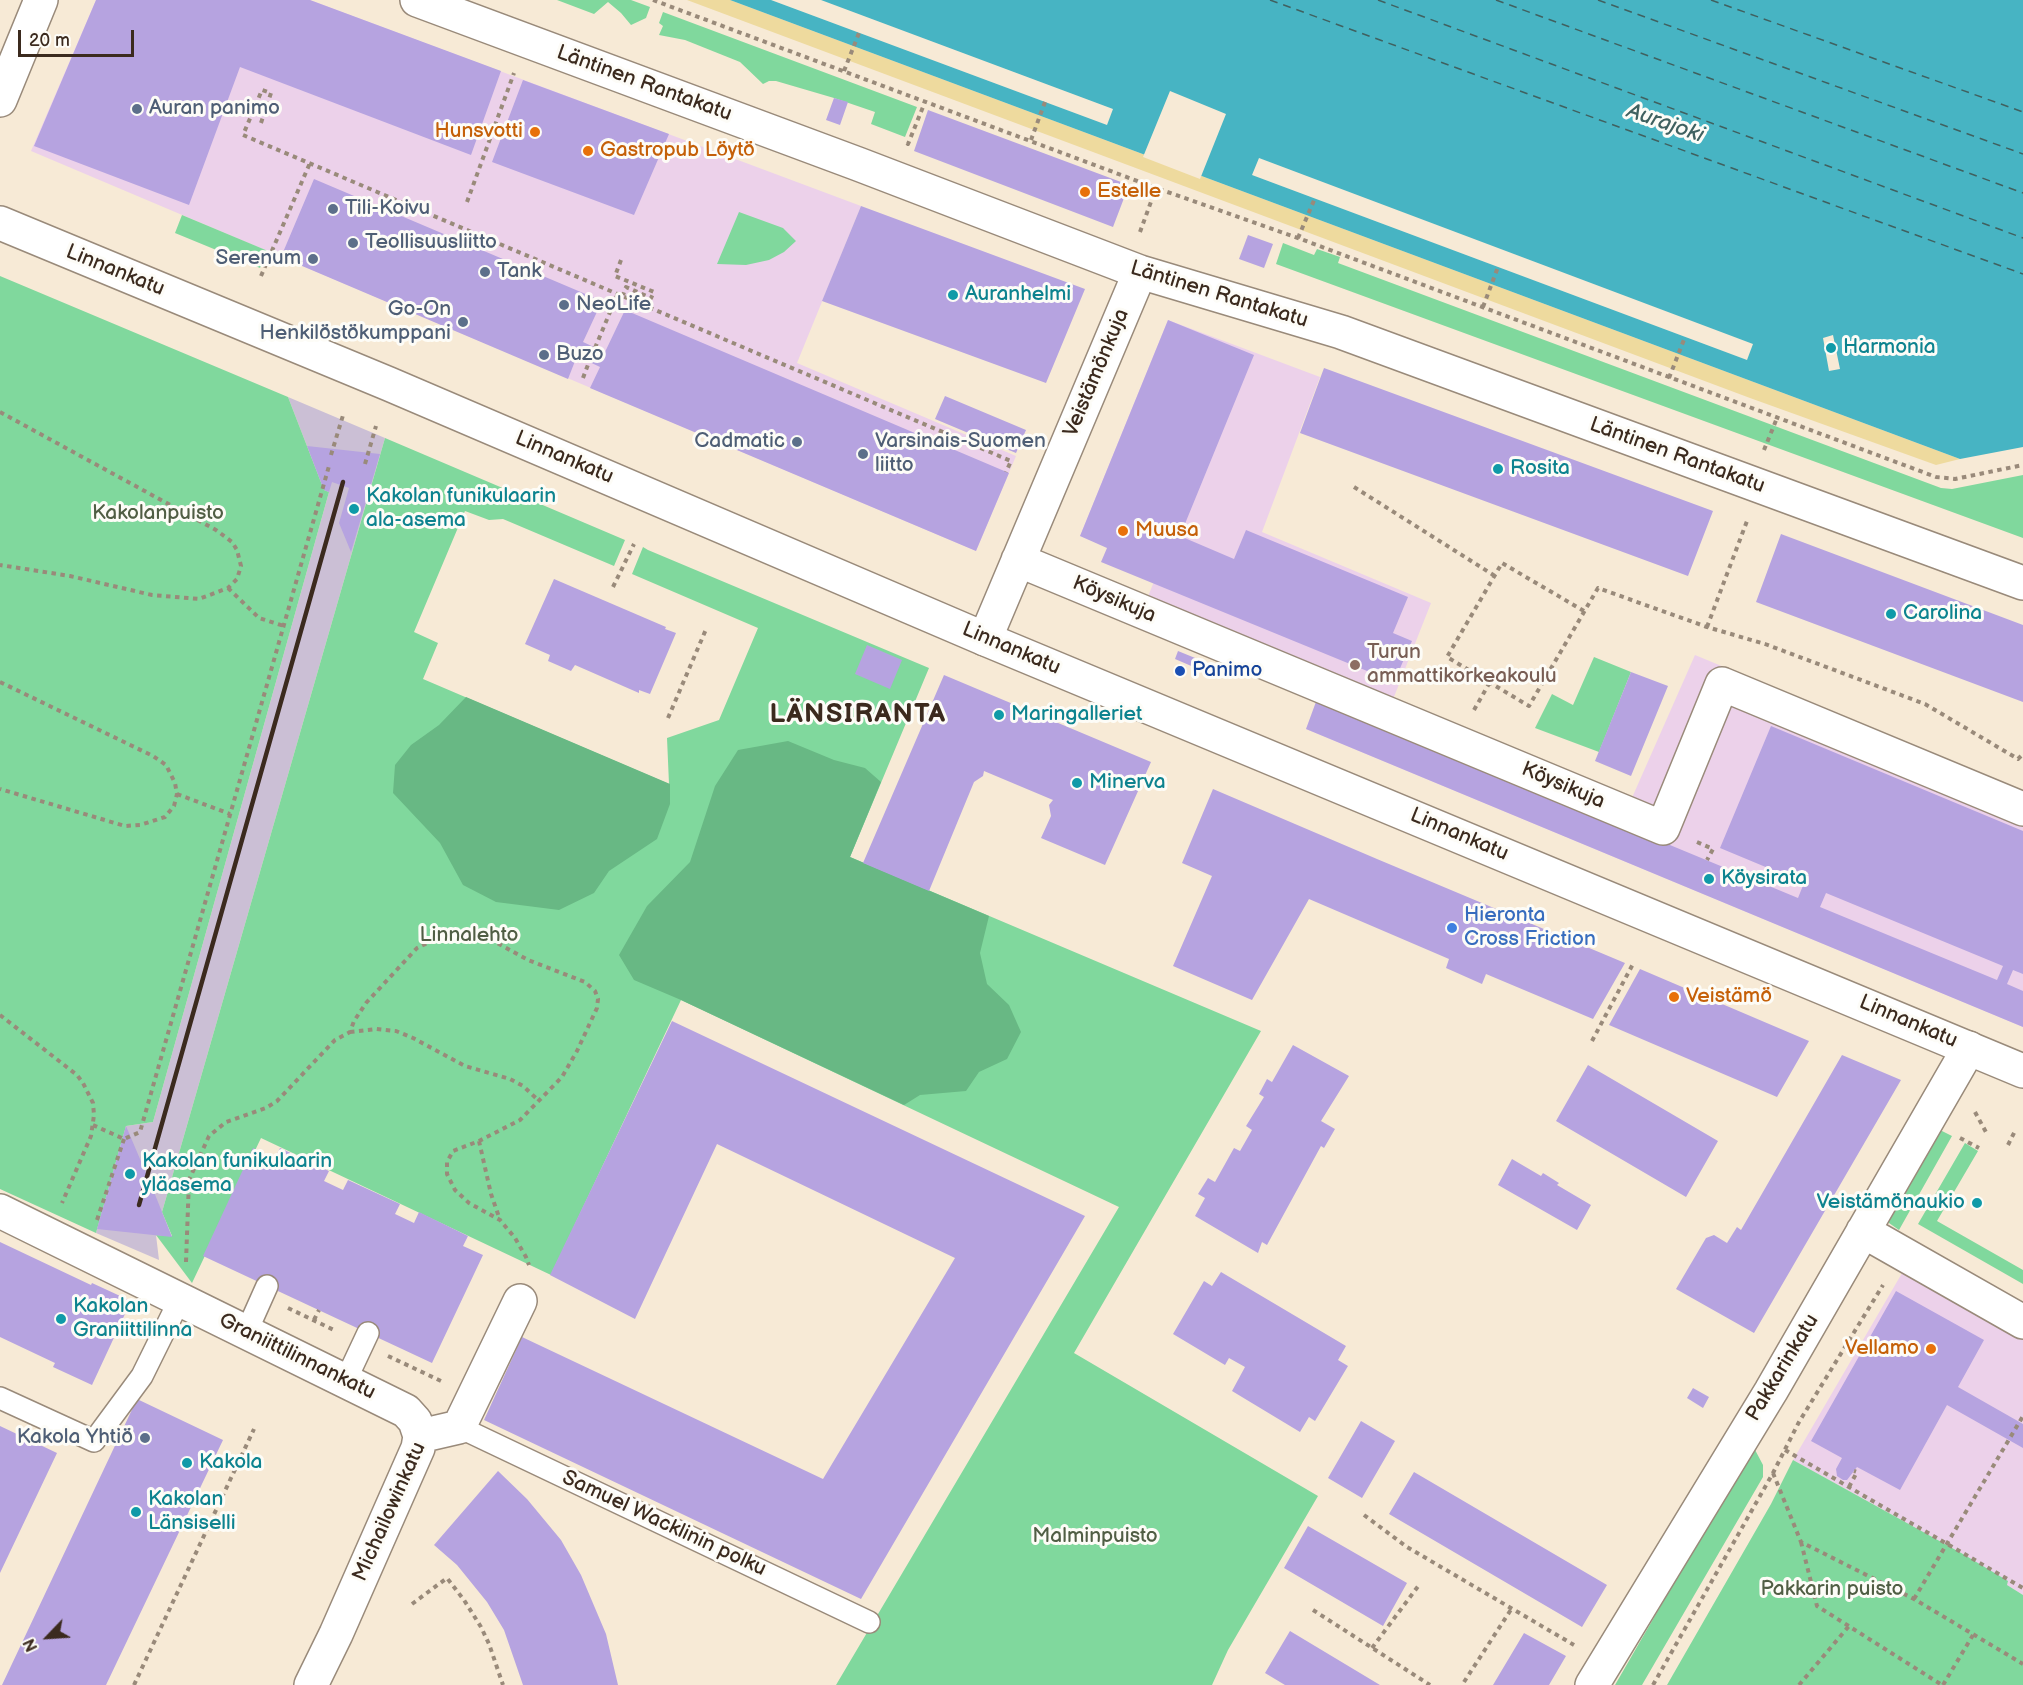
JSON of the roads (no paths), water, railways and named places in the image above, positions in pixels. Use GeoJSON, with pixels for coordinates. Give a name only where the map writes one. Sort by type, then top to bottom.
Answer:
{"type":"FeatureCollection","features":[{"type":"Feature","properties":{"kind":"street"},"geometry":{"type":"LineString","coordinates":[[0,100],[41,0]]}},
{"type":"Feature","properties":{"kind":"street","name":"Läntinen Rantakatu"},"geometry":{"type":"LineString","coordinates":[[417,0],[1140,272],[1341,332],[2023,583]]}},
{"type":"Feature","properties":{"kind":"street","name":"Linnankatu"},"geometry":{"type":"LineString","coordinates":[[0,223],[389,384],[985,639],[2023,1071]]}},
{"type":"Feature","properties":{"kind":"street","name":"Veistämönkuja"},"geometry":{"type":"LineString","coordinates":[[985,639],[1140,272]]}},
{"type":"Feature","properties":{"kind":"street","name":"Köysikuja"},"geometry":{"type":"LineString","coordinates":[[1018,560],[1663,828],[1722,684],[2023,809]]}},
{"type":"Feature","properties":{"kind":"street","name":"Pakkarinkatu"},"geometry":{"type":"LineString","coordinates":[[1592,1685],[1770,1391],[1969,1048]]}},
{"type":"Feature","properties":{"kind":"street","name":"Graniittilinnankatu"},"geometry":{"type":"LineString","coordinates":[[0,1211],[406,1411],[415,1421],[420,1436]]}},
{"type":"Feature","properties":{"kind":"street"},"geometry":{"type":"LineString","coordinates":[[1863,1231],[2023,1322]]}},
{"type":"Feature","properties":{"kind":"street"},"geometry":{"type":"LineString","coordinates":[[459,1427],[520,1300]]}},
{"type":"Feature","properties":{"kind":"street","name":"Michailowinkatu"},"geometry":{"type":"LineString","coordinates":[[312,1685],[418,1448],[420,1436],[459,1427]]}},
{"type":"Feature","properties":{"kind":"lane"},"geometry":{"type":"LineString","coordinates":[[246,1333],[267,1286]]}},
{"type":"Feature","properties":{"kind":"lane"},"geometry":{"type":"LineString","coordinates":[[0,1398],[94,1441],[142,1376],[180,1299]]}},
{"type":"Feature","properties":{"kind":"lane"},"geometry":{"type":"LineString","coordinates":[[345,1382],[368,1333]]}},
{"type":"Feature","properties":{"kind":"lane","name":"Samuel Wacklinin polku"},"geometry":{"type":"LineString","coordinates":[[459,1427],[869,1622]]}},
{"type":"Feature","properties":{"kind":"water","name":"Aurajoki"},"geometry":{"type":"Polygon","coordinates":[[[730,0],[2023,0],[2023,447],[1960,459],[730,0]],[[1833,335],[1823,338],[1829,371],[1840,369],[1833,335]]]}},
{"type":"Feature","properties":{"kind":"railway"},"geometry":{"type":"LineString","coordinates":[[139,1205],[343,482]]}},
{"type":"Feature","properties":{"kind":"place","name":"Auran panimo"},"geometry":{"type":"Point","coordinates":[137,109]}},
{"type":"Feature","properties":{"kind":"place","name":"Hunsvotti"},"geometry":{"type":"Point","coordinates":[535,132]}},
{"type":"Feature","properties":{"kind":"place","name":"Gastropub Löytö"},"geometry":{"type":"Point","coordinates":[588,151]}},
{"type":"Feature","properties":{"kind":"place","name":"Estelle"},"geometry":{"type":"Point","coordinates":[1085,192]}},
{"type":"Feature","properties":{"kind":"place","name":"Tili-Koivu"},"geometry":{"type":"Point","coordinates":[333,209]}},
{"type":"Feature","properties":{"kind":"place","name":"Teollisuusliitto"},"geometry":{"type":"Point","coordinates":[353,243]}},
{"type":"Feature","properties":{"kind":"place","name":"Serenum"},"geometry":{"type":"Point","coordinates":[313,259]}},
{"type":"Feature","properties":{"kind":"place","name":"Tank"},"geometry":{"type":"Point","coordinates":[485,272]}},
{"type":"Feature","properties":{"kind":"place","name":"Auranhelmi"},"geometry":{"type":"Point","coordinates":[953,295]}},
{"type":"Feature","properties":{"kind":"place","name":"NeoLife"},"geometry":{"type":"Point","coordinates":[564,305]}},
{"type":"Feature","properties":{"kind":"place","name":"Go-On Henkilöstökumppani"},"geometry":{"type":"Point","coordinates":[463,322]}},
{"type":"Feature","properties":{"kind":"place","name":"Harmonia"},"geometry":{"type":"Point","coordinates":[1831,348]}},
{"type":"Feature","properties":{"kind":"place","name":"Buzo"},"geometry":{"type":"Point","coordinates":[544,355]}},
{"type":"Feature","properties":{"kind":"place","name":"Cadmatic"},"geometry":{"type":"Point","coordinates":[797,442]}},
{"type":"Feature","properties":{"kind":"place","name":"Varsinais-Suomen liitto"},"geometry":{"type":"Point","coordinates":[863,454]}},
{"type":"Feature","properties":{"kind":"place","name":"Rosita"},"geometry":{"type":"Point","coordinates":[1498,469]}},
{"type":"Feature","properties":{"kind":"place","name":"Kakolan funikulaarin ala-asema"},"geometry":{"type":"Point","coordinates":[354,509]}},
{"type":"Feature","properties":{"kind":"place","name":"Muusa"},"geometry":{"type":"Point","coordinates":[1123,531]}},
{"type":"Feature","properties":{"kind":"place","name":"Carolina"},"geometry":{"type":"Point","coordinates":[1891,614]}},
{"type":"Feature","properties":{"kind":"place","name":"Turun ammattikorkeakoulu"},"geometry":{"type":"Point","coordinates":[1355,665]}},
{"type":"Feature","properties":{"kind":"place","name":"Panimo"},"geometry":{"type":"Point","coordinates":[1180,671]}},
{"type":"Feature","properties":{"kind":"place","name":"Maringalleriet"},"geometry":{"type":"Point","coordinates":[999,715]}},
{"type":"Feature","properties":{"kind":"place","name":"Minerva"},"geometry":{"type":"Point","coordinates":[1077,783]}},
{"type":"Feature","properties":{"kind":"place","name":"Köysirata"},"geometry":{"type":"Point","coordinates":[1709,879]}},
{"type":"Feature","properties":{"kind":"place","name":"Hieronta Cross Friction"},"geometry":{"type":"Point","coordinates":[1452,928]}},
{"type":"Feature","properties":{"kind":"place","name":"Veistämö"},"geometry":{"type":"Point","coordinates":[1674,997]}},
{"type":"Feature","properties":{"kind":"place","name":"Kakolan funikulaarin yläasema"},"geometry":{"type":"Point","coordinates":[130,1174]}},
{"type":"Feature","properties":{"kind":"place","name":"Veistämönaukio"},"geometry":{"type":"Point","coordinates":[1977,1203]}},
{"type":"Feature","properties":{"kind":"place","name":"Kakolan Graniittilinna"},"geometry":{"type":"Point","coordinates":[61,1319]}},
{"type":"Feature","properties":{"kind":"place","name":"Vellamo"},"geometry":{"type":"Point","coordinates":[1931,1349]}},
{"type":"Feature","properties":{"kind":"place","name":"Kakola Yhtiö"},"geometry":{"type":"Point","coordinates":[145,1438]}},
{"type":"Feature","properties":{"kind":"place","name":"Kakola"},"geometry":{"type":"Point","coordinates":[187,1463]}},
{"type":"Feature","properties":{"kind":"place","name":"Kakolan Länsiselli"},"geometry":{"type":"Point","coordinates":[136,1512]}},
{"type":"Feature","properties":{"kind":"district","name":"LÄNSIRANTA"},"geometry":{"type":"Point","coordinates":[858,715]}},
{"type":"Feature","properties":{"kind":"park label","name":"Kakolanpuisto"},"geometry":{"type":"Point","coordinates":[158,514]}},
{"type":"Feature","properties":{"kind":"park label","name":"Linnalehto"},"geometry":{"type":"Point","coordinates":[469,936]}},
{"type":"Feature","properties":{"kind":"park label","name":"Malminpuisto"},"geometry":{"type":"Point","coordinates":[1095,1537]}},
{"type":"Feature","properties":{"kind":"park label","name":"Pakkarin puisto"},"geometry":{"type":"Point","coordinates":[1832,1590]}}]}
